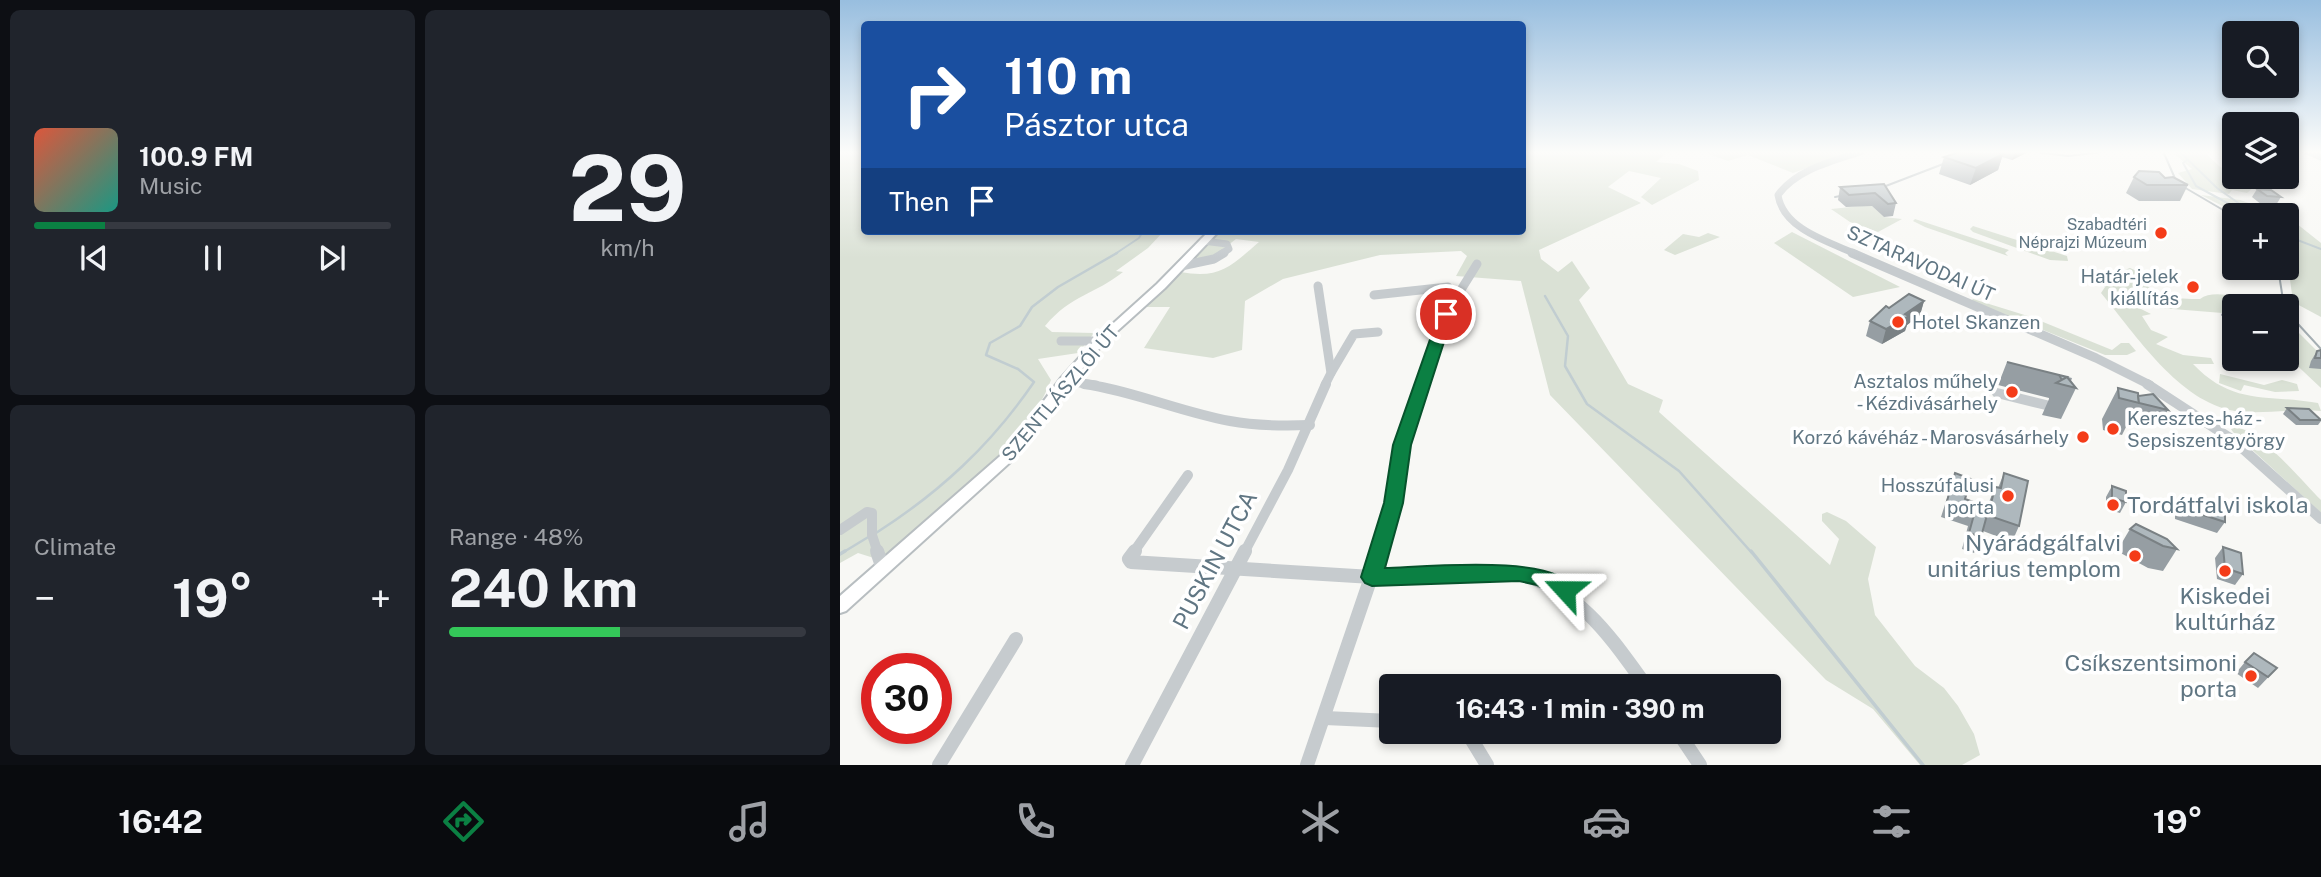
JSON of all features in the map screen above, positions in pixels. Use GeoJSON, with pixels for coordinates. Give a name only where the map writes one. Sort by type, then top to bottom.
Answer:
{"type":"FeatureCollection","features":[{"type":"Feature","properties":{"kind":"main road","name":"SZENTLÁSZLÓI ÚT"},"geometry":{"type":"LineString","coordinates":[[840,606],[1012,453],[1065,381],[1100,341],[1181,266],[1210,235]]}},
{"type":"Feature","properties":{"kind":"street","name":"SZTARAVODAI ÚT"},"geometry":{"type":"LineString","coordinates":[[1782,187],[1778,202],[1789,219],[1823,240],[2096,358],[2146,383],[2233,440],[2321,519]]}},
{"type":"Feature","properties":{"kind":"street"},"geometry":{"type":"LineString","coordinates":[[1181,266],[1214,259],[1229,249],[1227,244],[1203,241]]}},
{"type":"Feature","properties":{"kind":"street"},"geometry":{"type":"LineString","coordinates":[[1307,765],[1372,577],[1394,503],[1402,445],[1446,314],[1477,264]]}},
{"type":"Feature","properties":{"kind":"street"},"geometry":{"type":"LineString","coordinates":[[1318,286],[1331,373]]}},
{"type":"Feature","properties":{"kind":"street"},"geometry":{"type":"LineString","coordinates":[[1374,295],[1448,287],[1446,314]]}},
{"type":"Feature","properties":{"kind":"street","name":"PUSKIN UTCA"},"geometry":{"type":"LineString","coordinates":[[1132,765],[1238,569],[1310,425],[1331,373],[1354,334],[1378,332]]}},
{"type":"Feature","properties":{"kind":"street"},"geometry":{"type":"LineString","coordinates":[[1061,341],[1100,341]]}},
{"type":"Feature","properties":{"kind":"street"},"geometry":{"type":"LineString","coordinates":[[1065,381],[1121,389],[1228,421],[1269,426],[1310,425]]}},
{"type":"Feature","properties":{"kind":"street"},"geometry":{"type":"LineString","coordinates":[[1997,393],[2046,405]]}},
{"type":"Feature","properties":{"kind":"street"},"geometry":{"type":"LineString","coordinates":[[1188,475],[1129,559],[1131,562],[1372,577],[1519,573],[1542,578],[1565,590],[1587,609],[1637,674]]}},
{"type":"Feature","properties":{"kind":"street"},"geometry":{"type":"LineString","coordinates":[[840,530],[867,512],[872,513],[872,535],[881,563],[887,563]]}},
{"type":"Feature","properties":{"kind":"street"},"geometry":{"type":"LineString","coordinates":[[939,765],[1016,639]]}},
{"type":"Feature","properties":{"kind":"street"},"geometry":{"type":"LineString","coordinates":[[1325,718],[1379,720]]}},
{"type":"Feature","properties":{"kind":"street"},"geometry":{"type":"LineString","coordinates":[[1474,744],[1487,765]]}},
{"type":"Feature","properties":{"kind":"street"},"geometry":{"type":"LineString","coordinates":[[1686,744],[1700,765]]}},
{"type":"Feature","properties":{"kind":"shaded area"},"geometry":{"type":"Polygon","coordinates":[[[840,187],[861,187],[861,235],[1160,235],[1148,248],[1116,271],[1123,272],[1064,307],[1045,326],[1052,332],[1094,333],[1078,353],[1038,359],[1051,380],[1039,405],[1002,453],[885,556],[877,559],[858,553],[840,563],[840,187]]]}},
{"type":"Feature","properties":{"kind":"shaded area"},"geometry":{"type":"Polygon","coordinates":[[[1526,187],[1608,187],[1641,203],[1539,250],[1541,259],[1558,272],[1572,261],[1590,288],[1579,300],[1628,384],[1663,400],[1659,412],[1830,565],[1839,539],[1822,521],[1822,514],[1827,512],[1846,521],[1876,547],[1868,579],[1875,615],[1915,666],[1944,688],[1958,706],[1974,734],[1980,755],[1962,765],[1920,765],[1873,709],[1826,680],[1550,395],[1521,281],[1456,276],[1467,256],[1461,251],[1380,255],[1283,279],[1245,301],[1242,350],[1213,358],[1144,348],[1170,307],[1145,307],[1180,272],[1205,274],[1224,269],[1259,242],[1236,239],[1214,256],[1187,263],[1215,235],[1526,235],[1526,187]]]}},
{"type":"Feature","properties":{"kind":"shaded area"},"geometry":{"type":"Polygon","coordinates":[[[1652,187],[1686,187],[1652,205],[1641,197],[1652,187]]]}},
{"type":"Feature","properties":{"kind":"shaded area"},"geometry":{"type":"Polygon","coordinates":[[[2190,187],[2252,189],[2247,193],[2232,190],[2229,194],[2190,187]]]}},
{"type":"Feature","properties":{"kind":"shaded area"},"geometry":{"type":"Polygon","coordinates":[[[2201,195],[2249,203],[2222,203],[2222,206],[2201,195]]]}},
{"type":"Feature","properties":{"kind":"shaded area"},"geometry":{"type":"Polygon","coordinates":[[[1871,205],[1884,217],[1902,219],[1878,232],[1850,222],[1831,209],[1871,205]]]}},
{"type":"Feature","properties":{"kind":"shaded area"},"geometry":{"type":"Polygon","coordinates":[[[1915,219],[2009,250],[2005,253],[2008,256],[1925,227],[1913,221],[1915,219]]]}},
{"type":"Feature","properties":{"kind":"shaded area"},"geometry":{"type":"Polygon","coordinates":[[[1973,226],[2067,256],[2068,261],[2050,260],[1973,232],[1970,229],[1973,226]]]}},
{"type":"Feature","properties":{"kind":"shaded area"},"geometry":{"type":"Polygon","coordinates":[[[2299,226],[2321,243],[2321,317],[2299,305],[2299,294],[2292,294],[2290,280],[2299,280],[2299,226]]]}},
{"type":"Feature","properties":{"kind":"shaded area"},"geometry":{"type":"Polygon","coordinates":[[[1792,232],[1900,287],[1853,297],[1774,243],[1792,232]]]}},
{"type":"Feature","properties":{"kind":"shaded area"},"geometry":{"type":"Polygon","coordinates":[[[1708,233],[1720,237],[1675,255],[1664,250],[1683,234],[1699,237],[1708,233]]]}},
{"type":"Feature","properties":{"kind":"shaded area"},"geometry":{"type":"Polygon","coordinates":[[[2130,268],[2141,273],[2150,288],[2165,296],[2200,299],[2222,295],[2222,313],[2135,306],[2151,314],[2142,316],[2151,330],[2168,337],[2156,344],[2183,355],[2211,358],[2214,364],[2193,364],[2222,387],[2251,396],[2318,403],[2321,411],[2235,411],[2195,395],[2177,381],[2144,346],[2101,293],[2105,287],[2097,280],[2130,268]]]}},
{"type":"Feature","properties":{"kind":"shaded area"},"geometry":{"type":"Polygon","coordinates":[[[1973,299],[2031,317],[2112,350],[2121,343],[2129,343],[2136,351],[2127,355],[2105,355],[1971,301],[1973,299]]]}},
{"type":"Feature","properties":{"kind":"shaded area"},"geometry":{"type":"Polygon","coordinates":[[[2299,333],[2321,355],[2321,388],[2299,367],[2299,333]]]}},
{"type":"Feature","properties":{"kind":"shaded area"},"geometry":{"type":"Polygon","coordinates":[[[2220,374],[2264,385],[2282,380],[2297,384],[2299,391],[2275,392],[2244,385],[2241,391],[2219,383],[2220,374]]]}},
{"type":"Feature","properties":{"kind":"shaded area"},"geometry":{"type":"Polygon","coordinates":[[[2235,427],[2256,437],[2280,457],[2321,500],[2321,513],[2233,432],[2231,429],[2235,427]]]}},
{"type":"Feature","properties":{"kind":"building"},"geometry":{"type":"Polygon","coordinates":[[[1840,187],[1886,187],[1896,203],[1888,204],[1875,193],[1849,195],[1840,187]]]}},
{"type":"Feature","properties":{"kind":"building"},"geometry":{"type":"Polygon","coordinates":[[[2257,189],[2271,190],[2281,197],[2267,196],[2257,189]]]}},
{"type":"Feature","properties":{"kind":"building"},"geometry":{"type":"Polygon","coordinates":[[[1909,294],[1924,301],[1905,314],[1909,316],[1886,329],[1870,321],[1886,306],[1889,308],[1909,294]]]}},
{"type":"Feature","properties":{"kind":"building"},"geometry":{"type":"Polygon","coordinates":[[[2321,350],[2321,358],[2315,358],[2317,351],[2321,350]]]}},
{"type":"Feature","properties":{"kind":"building"},"geometry":{"type":"Polygon","coordinates":[[[2067,377],[2076,388],[2056,383],[2067,377]]]}},
{"type":"Feature","properties":{"kind":"building"},"geometry":{"type":"Polygon","coordinates":[[[2118,388],[2138,393],[2139,403],[2119,398],[2118,388]]]}},
{"type":"Feature","properties":{"kind":"building"},"geometry":{"type":"Polygon","coordinates":[[[2153,394],[2168,410],[2139,403],[2138,396],[2153,394]]]}},
{"type":"Feature","properties":{"kind":"building"},"geometry":{"type":"Polygon","coordinates":[[[2287,408],[2309,409],[2321,420],[2300,420],[2287,408]]]}},
{"type":"Feature","properties":{"kind":"building"},"geometry":{"type":"Polygon","coordinates":[[[1955,473],[1971,479],[1965,499],[1990,508],[1995,487],[2001,488],[2004,473],[2028,481],[2019,526],[1987,515],[1981,537],[1969,533],[1975,511],[1947,501],[1955,473]]]}},
{"type":"Feature","properties":{"kind":"building"},"geometry":{"type":"Polygon","coordinates":[[[2112,486],[2126,491],[2126,502],[2112,498],[2112,486]]]}},
{"type":"Feature","properties":{"kind":"building"},"geometry":{"type":"Polygon","coordinates":[[[2182,501],[2225,514],[2225,522],[2182,508],[2182,501]]]}},
{"type":"Feature","properties":{"kind":"building"},"geometry":{"type":"Polygon","coordinates":[[[2136,524],[2167,539],[2177,549],[2163,546],[2130,529],[2136,524]]]}},
{"type":"Feature","properties":{"kind":"building"},"geometry":{"type":"Polygon","coordinates":[[[2223,547],[2241,553],[2243,574],[2225,568],[2223,547]]]}},
{"type":"Feature","properties":{"kind":"building"},"geometry":{"type":"Polygon","coordinates":[[[2254,653],[2277,668],[2268,677],[2245,662],[2254,653]]]}},
{"type":"Feature","properties":{"kind":"waterway"},"geometry":{"type":"LineString","coordinates":[[2197,187],[2227,203]]}},
{"type":"Feature","properties":{"kind":"waterway"},"geometry":{"type":"LineString","coordinates":[[2216,187],[2238,203]]}},
{"type":"Feature","properties":{"kind":"waterway"},"geometry":{"type":"LineString","coordinates":[[1115,254],[1141,235]]}},
{"type":"Feature","properties":{"kind":"waterway"},"geometry":{"type":"LineString","coordinates":[[2299,241],[2321,249]]}},
{"type":"Feature","properties":{"kind":"waterway"},"geometry":{"type":"LineString","coordinates":[[876,533],[922,501],[963,466],[1000,426],[1034,382],[1018,369],[986,355],[990,343],[1020,326],[1032,307],[1058,287],[1117,253]]}},
{"type":"Feature","properties":{"kind":"waterway"},"geometry":{"type":"LineString","coordinates":[[1545,296],[1568,336],[1565,366],[1587,404],[1679,471],[1752,553]]}},
{"type":"Feature","properties":{"kind":"waterway"},"geometry":{"type":"LineString","coordinates":[[842,553],[870,536]]}},
{"type":"Feature","properties":{"kind":"waterway"},"geometry":{"type":"LineString","coordinates":[[840,554],[845,551]]}},
{"type":"Feature","properties":{"kind":"waterway"},"geometry":{"type":"LineString","coordinates":[[1751,551],[1923,765]]}},
{"type":"Feature","properties":{"kind":"tram line"},"geometry":{"type":"LineString","coordinates":[[1835,197],[1884,187]]}},
{"type":"Feature","properties":{"kind":"tram line"},"geometry":{"type":"LineString","coordinates":[[2183,187],[2222,209]]}},
{"type":"Feature","properties":{"kind":"tram line"},"geometry":{"type":"LineString","coordinates":[[2280,280],[2282,294]]}},
{"type":"Feature","properties":{"kind":"tram line"},"geometry":{"type":"LineString","coordinates":[[2299,325],[2321,349]]}},
{"type":"Feature","properties":{"kind":"place","name":"Szabadtéri Néprajzi Múzeum"},"geometry":{"type":"Point","coordinates":[2161,233]}},
{"type":"Feature","properties":{"kind":"place","name":"Határ-jelek kiállítás"},"geometry":{"type":"Point","coordinates":[2193,287]}},
{"type":"Feature","properties":{"kind":"place","name":"Hotel Skanzen"},"geometry":{"type":"Point","coordinates":[1898,322]}},
{"type":"Feature","properties":{"kind":"place","name":"Asztalos műhely - Kézdivásárhely"},"geometry":{"type":"Point","coordinates":[2012,392]}},
{"type":"Feature","properties":{"kind":"place","name":"Keresztes-ház - Sepsiszentgyörgy"},"geometry":{"type":"Point","coordinates":[2113,429]}},
{"type":"Feature","properties":{"kind":"place","name":"Korzó kávéház - Marosvásárhely"},"geometry":{"type":"Point","coordinates":[2083,437]}},
{"type":"Feature","properties":{"kind":"place","name":"Hosszúfalusi porta"},"geometry":{"type":"Point","coordinates":[2008,496]}},
{"type":"Feature","properties":{"kind":"place","name":"Tordátfalvi iskola"},"geometry":{"type":"Point","coordinates":[2113,505]}},
{"type":"Feature","properties":{"kind":"place","name":"Nyárádgálfalvi unitárius templom"},"geometry":{"type":"Point","coordinates":[2135,556]}},
{"type":"Feature","properties":{"kind":"place","name":"Kiskedei kultúrház"},"geometry":{"type":"Point","coordinates":[2225,571]}},
{"type":"Feature","properties":{"kind":"place","name":"Csíkszentsimoni porta"},"geometry":{"type":"Point","coordinates":[2251,676]}},
{"type":"Feature","properties":{"kind":"route"},"geometry":{"type":"LineString","coordinates":[[1446,314],[1402,445],[1394,503],[1372,577],[1519,573],[1542,578],[1565,590]]}}]}
